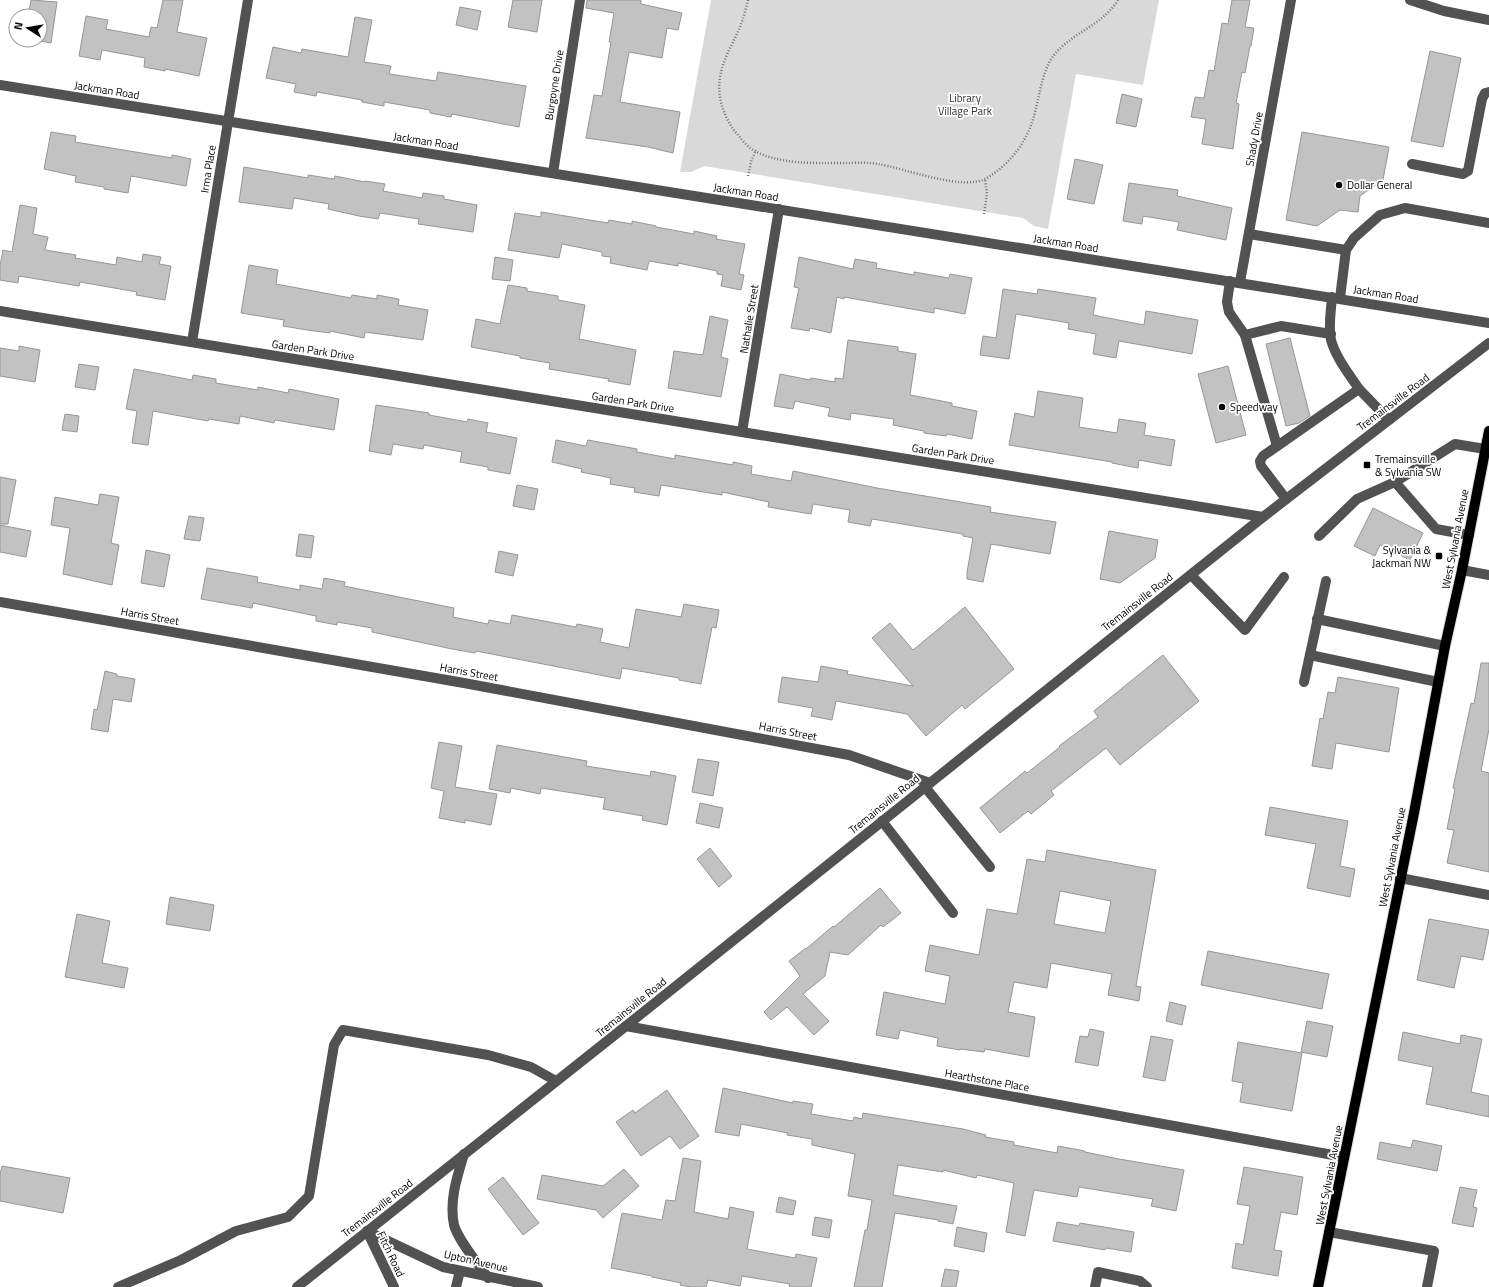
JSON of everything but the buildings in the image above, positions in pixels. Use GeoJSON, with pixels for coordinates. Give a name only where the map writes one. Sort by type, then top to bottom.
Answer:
{"type":"FeatureCollection","features":[{"type":"Feature","properties":{"kind":"main road","name":"West Sylvania Avenue"},"geometry":{"type":"LineString","coordinates":[[1318,1287],[1489,431]]}},
{"type":"Feature","properties":{"kind":"street","name":"Irma Place"},"geometry":{"type":"LineString","coordinates":[[192,342],[248,0]]}},
{"type":"Feature","properties":{"kind":"street","name":"Burgoyne Drive"},"geometry":{"type":"LineString","coordinates":[[553,173],[580,0]]}},
{"type":"Feature","properties":{"kind":"street","name":"Shady Drive"},"geometry":{"type":"LineString","coordinates":[[1277,446],[1245,335],[1229,312],[1227,302],[1249,234],[1291,0]]}},
{"type":"Feature","properties":{"kind":"street"},"geometry":{"type":"LineString","coordinates":[[1410,0],[1444,11],[1489,20]]}},
{"type":"Feature","properties":{"kind":"street","name":"Jackman Road"},"geometry":{"type":"LineString","coordinates":[[0,85],[1235,281],[1489,323]]}},
{"type":"Feature","properties":{"kind":"street"},"geometry":{"type":"LineString","coordinates":[[1412,164],[1463,174],[1468,171],[1482,99],[1485,93],[1489,92]]}},
{"type":"Feature","properties":{"kind":"street"},"geometry":{"type":"LineString","coordinates":[[1389,420],[1359,388],[1336,353],[1331,334],[1336,298],[1346,250],[1354,238],[1380,215],[1405,208],[1489,223]]}},
{"type":"Feature","properties":{"kind":"street","name":"Nathalie Street"},"geometry":{"type":"LineString","coordinates":[[742,432],[779,209]]}},
{"type":"Feature","properties":{"kind":"street"},"geometry":{"type":"LineString","coordinates":[[1249,234],[1346,250]]}},
{"type":"Feature","properties":{"kind":"street","name":"Garden Park Drive"},"geometry":{"type":"LineString","coordinates":[[0,311],[1263,517]]}},
{"type":"Feature","properties":{"kind":"street"},"geometry":{"type":"LineString","coordinates":[[1245,335],[1281,326],[1331,334]]}},
{"type":"Feature","properties":{"kind":"street","name":"Tremainsville Road"},"geometry":{"type":"LineString","coordinates":[[297,1287],[1263,517],[1489,344]]}},
{"type":"Feature","properties":{"kind":"street"},"geometry":{"type":"LineString","coordinates":[[1286,499],[1261,466],[1260,461],[1263,456],[1359,388]]}},
{"type":"Feature","properties":{"kind":"street"},"geometry":{"type":"LineString","coordinates":[[1319,536],[1356,499],[1395,482],[1454,444],[1485,449]]}},
{"type":"Feature","properties":{"kind":"street"},"geometry":{"type":"LineString","coordinates":[[1395,482],[1436,529],[1469,535]]}},
{"type":"Feature","properties":{"kind":"street"},"geometry":{"type":"LineString","coordinates":[[1462,570],[1489,575]]}},
{"type":"Feature","properties":{"kind":"street"},"geometry":{"type":"LineString","coordinates":[[1191,575],[1245,630],[1284,578]]}},
{"type":"Feature","properties":{"kind":"street"},"geometry":{"type":"LineString","coordinates":[[1304,682],[1326,581]]}},
{"type":"Feature","properties":{"kind":"street","name":"Harris Street"},"geometry":{"type":"LineString","coordinates":[[0,602],[464,683],[848,755],[928,785]]}},
{"type":"Feature","properties":{"kind":"street"},"geometry":{"type":"LineString","coordinates":[[1318,619],[1445,646]]}},
{"type":"Feature","properties":{"kind":"street"},"geometry":{"type":"LineString","coordinates":[[1310,655],[1438,682]]}},
{"type":"Feature","properties":{"kind":"street"},"geometry":{"type":"LineString","coordinates":[[928,785],[990,867]]}},
{"type":"Feature","properties":{"kind":"street"},"geometry":{"type":"LineString","coordinates":[[882,821],[953,913]]}},
{"type":"Feature","properties":{"kind":"street"},"geometry":{"type":"LineString","coordinates":[[1400,878],[1489,895]]}},
{"type":"Feature","properties":{"kind":"street","name":"Hearthstone Place"},"geometry":{"type":"LineString","coordinates":[[626,1026],[1344,1157]]}},
{"type":"Feature","properties":{"kind":"street"},"geometry":{"type":"LineString","coordinates":[[118,1287],[181,1260],[236,1231],[288,1217],[309,1196],[334,1045],[343,1030],[488,1055],[532,1067],[556,1081]]}},
{"type":"Feature","properties":{"kind":"street"},"geometry":{"type":"LineString","coordinates":[[464,1154],[454,1191],[453,1210],[455,1226],[463,1242],[488,1278]]}},
{"type":"Feature","properties":{"kind":"street","name":"Upton Avenue"},"geometry":{"type":"LineString","coordinates":[[367,1231],[443,1267],[488,1278],[538,1287]]}},
{"type":"Feature","properties":{"kind":"street","name":"Fitch Road"},"geometry":{"type":"LineString","coordinates":[[367,1231],[394,1287]]}},
{"type":"Feature","properties":{"kind":"street"},"geometry":{"type":"LineString","coordinates":[[1329,1232],[1434,1251],[1427,1287]]}},
{"type":"Feature","properties":{"kind":"street"},"geometry":{"type":"LineString","coordinates":[[456,1287],[460,1271]]}},
{"type":"Feature","properties":{"kind":"street"},"geometry":{"type":"LineString","coordinates":[[1095,1287],[1098,1272],[1140,1281],[1147,1287]]}},
{"type":"Feature","properties":{"kind":"path"},"geometry":{"type":"LineString","coordinates":[[748,0],[740,26],[724,62],[720,77],[719,92],[721,103],[729,122],[750,148],[782,160],[819,163],[864,162],[890,166],[944,180],[962,182],[985,179],[1011,158],[1024,141],[1034,118],[1043,77],[1050,62],[1059,49],[1105,16],[1118,0]]}},
{"type":"Feature","properties":{"kind":"path"},"geometry":{"type":"LineString","coordinates":[[748,176],[751,162],[756,150]]}},
{"type":"Feature","properties":{"kind":"path"},"geometry":{"type":"LineString","coordinates":[[984,214],[987,194],[985,179]]}},
{"type":"Feature","properties":{"kind":"green space","name":"Library Village Park"},"geometry":{"type":"Polygon","coordinates":[[[711,0],[1159,0],[1143,85],[1076,74],[1048,229],[1034,226],[1023,218],[704,166],[691,172],[680,172],[711,0]]]}},
{"type":"Feature","properties":{"kind":"place","name":"Dollar General"},"geometry":{"type":"Point","coordinates":[1339,185]}},
{"type":"Feature","properties":{"kind":"place","name":"Speedway"},"geometry":{"type":"Point","coordinates":[1222,407]}},
{"type":"Feature","properties":{"kind":"place","name":"Tremainsville & Sylvania SW"},"geometry":{"type":"Point","coordinates":[1367,465]}},
{"type":"Feature","properties":{"kind":"place","name":"Sylvania & Jackman NW"},"geometry":{"type":"Point","coordinates":[1439,556]}}]}
